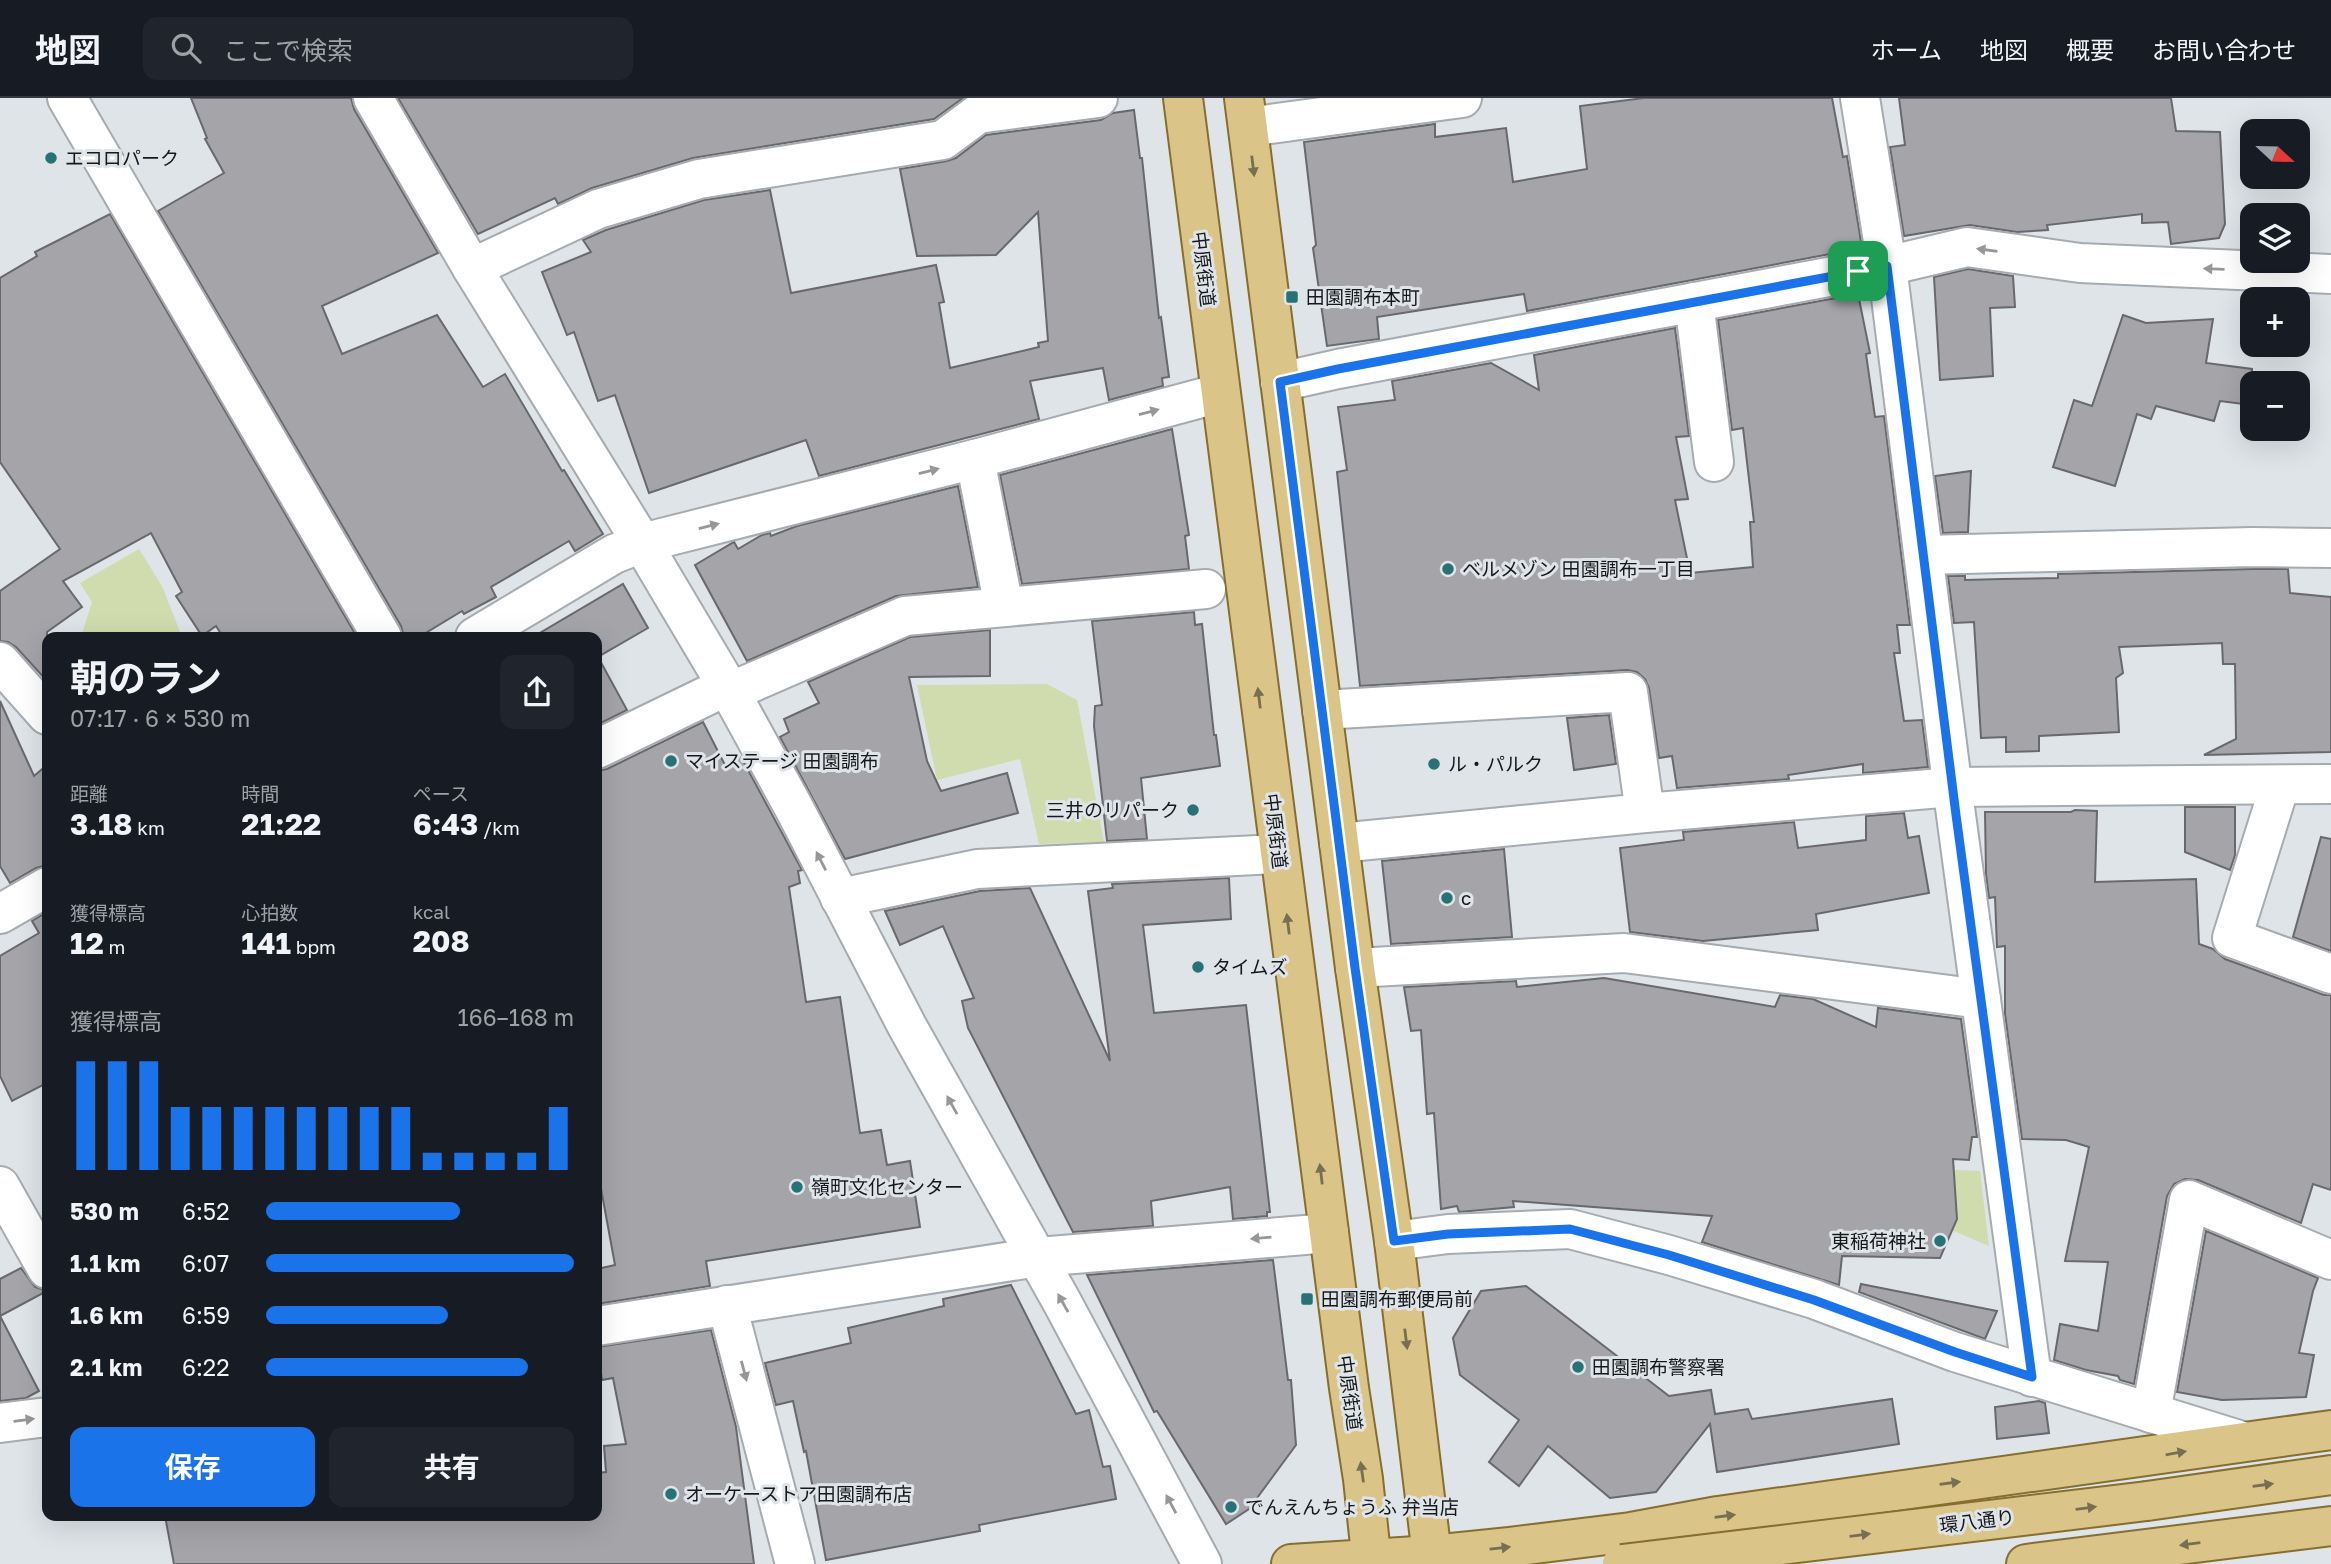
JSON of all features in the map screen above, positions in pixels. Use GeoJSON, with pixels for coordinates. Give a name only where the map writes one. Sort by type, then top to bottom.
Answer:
{"type":"FeatureCollection","features":[{"type":"Feature","properties":{"kind":"main road","name":"中原街道"},"geometry":{"type":"LineString","coordinates":[[1183,98],[1372,1561]]}},
{"type":"Feature","properties":{"kind":"main road"},"geometry":{"type":"LineString","coordinates":[[1246,113],[1355,968],[1394,1241],[1433,1560]]}},
{"type":"Feature","properties":{"kind":"main road"},"geometry":{"type":"LineString","coordinates":[[1291,1564],[1433,1560],[1632,1532],[1718,1516],[2331,1430]]}},
{"type":"Feature","properties":{"kind":"main road","name":"環八通り"},"geometry":{"type":"LineString","coordinates":[[1622,1564],[2147,1501],[2331,1475]]}},
{"type":"Feature","properties":{"kind":"main road"},"geometry":{"type":"LineString","coordinates":[[1806,1504],[1813,1564]]}},
{"type":"Feature","properties":{"kind":"main road"},"geometry":{"type":"LineString","coordinates":[[2026,1564],[2331,1526]]}},
{"type":"Feature","properties":{"kind":"street"},"geometry":{"type":"LineString","coordinates":[[67,98],[379,632]]}},
{"type":"Feature","properties":{"kind":"street"},"geometry":{"type":"LineString","coordinates":[[373,98],[472,268],[642,543],[728,689],[907,1026],[1038,1257],[1202,1564]]}},
{"type":"Feature","properties":{"kind":"street"},"geometry":{"type":"LineString","coordinates":[[472,268],[598,209],[699,179],[943,140],[978,114],[1098,98]]}},
{"type":"Feature","properties":{"kind":"street"},"geometry":{"type":"LineString","coordinates":[[1246,113],[1462,98]]}},
{"type":"Feature","properties":{"kind":"street"},"geometry":{"type":"LineString","coordinates":[[1860,98],[1887,266],[2032,1377]]}},
{"type":"Feature","properties":{"kind":"street"},"geometry":{"type":"LineString","coordinates":[[1280,382],[1887,266],[1967,247],[2080,263],[2331,274]]}},
{"type":"Feature","properties":{"kind":"street"},"geometry":{"type":"LineString","coordinates":[[1694,302],[1714,462]]}},
{"type":"Feature","properties":{"kind":"street"},"geometry":{"type":"LineString","coordinates":[[483,632],[614,554],[642,543],[975,459],[1220,393]]}},
{"type":"Feature","properties":{"kind":"street"},"geometry":{"type":"LineString","coordinates":[[975,459],[1004,607]]}},
{"type":"Feature","properties":{"kind":"street"},"geometry":{"type":"LineString","coordinates":[[1923,555],[2253,547],[2331,548]]}},
{"type":"Feature","properties":{"kind":"street"},"geometry":{"type":"LineString","coordinates":[[602,747],[728,689],[905,616],[1206,589]]}},
{"type":"Feature","properties":{"kind":"street"},"geometry":{"type":"LineString","coordinates":[[0,662],[42,709]]}},
{"type":"Feature","properties":{"kind":"street"},"geometry":{"type":"LineString","coordinates":[[1322,710],[1628,692],[1645,813]]}},
{"type":"Feature","properties":{"kind":"street"},"geometry":{"type":"LineString","coordinates":[[1339,843],[1645,813],[1954,787],[2331,784]]}},
{"type":"Feature","properties":{"kind":"street"},"geometry":{"type":"LineString","coordinates":[[2280,785],[2232,937],[2331,974]]}},
{"type":"Feature","properties":{"kind":"street"},"geometry":{"type":"LineString","coordinates":[[840,898],[977,869],[1279,853]]}},
{"type":"Feature","properties":{"kind":"street"},"geometry":{"type":"LineString","coordinates":[[0,914],[42,890]]}},
{"type":"Feature","properties":{"kind":"street"},"geometry":{"type":"LineString","coordinates":[[1355,968],[1624,953],[1981,999]]}},
{"type":"Feature","properties":{"kind":"street"},"geometry":{"type":"LineString","coordinates":[[0,1186],[42,1260]]}},
{"type":"Feature","properties":{"kind":"street"},"geometry":{"type":"LineString","coordinates":[[2151,1413],[2189,1200],[2331,1260]]}},
{"type":"Feature","properties":{"kind":"street"},"geometry":{"type":"LineString","coordinates":[[1394,1241],[1448,1234],[1570,1229],[1669,1255],[1814,1300],[1955,1352],[2242,1441]]}},
{"type":"Feature","properties":{"kind":"street"},"geometry":{"type":"LineString","coordinates":[[602,1325],[1038,1257],[1329,1233]]}},
{"type":"Feature","properties":{"kind":"street"},"geometry":{"type":"LineString","coordinates":[[727,1305],[795,1564]]}},
{"type":"Feature","properties":{"kind":"street"},"geometry":{"type":"LineString","coordinates":[[0,1423],[42,1419]]}},
{"type":"Feature","properties":{"kind":"green space"},"geometry":{"type":"Polygon","coordinates":[[[139,549],[162,586],[180,632],[83,632],[92,602],[80,583],[139,549]]]}},
{"type":"Feature","properties":{"kind":"green space"},"geometry":{"type":"Polygon","coordinates":[[[1047,684],[1077,700],[1104,842],[1039,844],[1020,759],[937,780],[917,685],[1047,684]]]}},
{"type":"Feature","properties":{"kind":"green space"},"geometry":{"type":"Polygon","coordinates":[[[1911,1168],[1980,1171],[1989,1246],[1912,1213],[1911,1168]]]}},
{"type":"Feature","properties":{"kind":"building"},"geometry":{"type":"Polygon","coordinates":[[[191,98],[351,98],[354,109],[438,253],[322,306],[342,354],[437,315],[483,387],[505,374],[603,534],[575,551],[569,541],[491,587],[496,597],[464,614],[462,611],[427,632],[403,632],[158,211],[224,173],[205,139],[207,138],[191,98]]]}},
{"type":"Feature","properties":{"kind":"building"},"geometry":{"type":"Polygon","coordinates":[[[398,98],[963,98],[934,119],[693,158],[592,188],[558,204],[555,198],[478,234],[398,98]]]}},
{"type":"Feature","properties":{"kind":"building"},"geometry":{"type":"Polygon","coordinates":[[[1644,98],[1832,98],[1843,157],[1847,156],[1862,248],[1527,311],[1524,294],[1377,317],[1379,339],[1327,346],[1313,248],[1316,245],[1304,142],[1435,124],[1435,137],[1506,128],[1513,182],[1587,169],[1580,106],[1644,98]]]}},
{"type":"Feature","properties":{"kind":"building"},"geometry":{"type":"Polygon","coordinates":[[[1899,98],[2171,98],[2176,131],[2220,132],[2225,224],[2219,238],[2171,244],[2168,222],[2142,223],[2142,214],[2047,225],[2048,230],[2017,232],[1970,225],[1904,236],[1890,147],[1905,145],[1899,98]]]}},
{"type":"Feature","properties":{"kind":"building"},"geometry":{"type":"Polygon","coordinates":[[[1134,110],[1142,158],[1159,318],[1161,317],[1169,377],[1162,378],[1163,386],[1109,400],[1103,368],[1030,381],[1039,419],[819,476],[806,440],[649,493],[615,395],[598,401],[574,332],[567,335],[542,272],[591,252],[583,240],[606,230],[704,200],[770,190],[791,293],[936,265],[944,302],[939,303],[950,368],[1039,347],[1038,343],[1048,341],[1038,212],[996,255],[917,256],[900,169],[956,158],[986,135],[1101,120],[1113,113],[1134,110]]]}},
{"type":"Feature","properties":{"kind":"building"},"geometry":{"type":"Polygon","coordinates":[[[110,214],[354,632],[220,632],[216,626],[208,632],[199,632],[176,596],[182,592],[151,533],[63,581],[82,607],[47,632],[42,632],[42,676],[16,647],[0,641],[0,591],[60,549],[0,462],[0,278],[37,256],[35,252],[110,214]]]}},
{"type":"Feature","properties":{"kind":"building"},"geometry":{"type":"Polygon","coordinates":[[[1968,269],[2013,276],[2015,307],[1990,308],[1993,376],[1940,380],[1934,277],[1968,269]]]}},
{"type":"Feature","properties":{"kind":"building"},"geometry":{"type":"Polygon","coordinates":[[[1858,294],[1870,353],[1866,354],[1875,417],[1884,416],[1910,625],[1897,625],[1900,653],[1894,653],[1904,721],[1922,720],[1928,767],[1863,773],[1863,764],[1788,775],[1789,779],[1677,788],[1672,756],[1659,758],[1649,688],[1645,679],[1637,672],[1627,670],[1360,686],[1337,472],[1347,470],[1338,407],[1395,400],[1392,381],[1491,363],[1539,390],[1534,355],[1675,328],[1689,436],[1676,437],[1688,499],[1675,500],[1690,573],[1753,567],[1750,522],[1754,522],[1743,428],[1732,430],[1718,320],[1858,294]]]}},
{"type":"Feature","properties":{"kind":"building"},"geometry":{"type":"Polygon","coordinates":[[[2123,315],[2146,323],[2213,319],[2206,363],[2252,369],[2240,371],[2240,404],[2220,401],[2214,421],[2156,406],[2151,419],[2137,414],[2115,486],[2053,467],[2074,400],[2092,406],[2123,315]]]}},
{"type":"Feature","properties":{"kind":"building"},"geometry":{"type":"Polygon","coordinates":[[[1172,429],[1189,535],[1185,536],[1189,569],[1022,584],[1000,475],[1172,429]]]}},
{"type":"Feature","properties":{"kind":"building"},"geometry":{"type":"Polygon","coordinates":[[[1971,471],[1968,532],[1943,533],[1935,476],[1971,471]]]}},
{"type":"Feature","properties":{"kind":"building"},"geometry":{"type":"Polygon","coordinates":[[[958,486],[978,587],[896,596],[747,661],[695,565],[734,542],[738,549],[762,535],[770,533],[771,536],[797,526],[958,486]]]}},
{"type":"Feature","properties":{"kind":"building"},"geometry":{"type":"Polygon","coordinates":[[[2288,569],[2290,593],[2331,597],[2331,752],[2204,755],[2236,739],[2235,664],[2223,664],[2222,643],[2119,647],[2123,673],[2116,678],[2119,732],[2039,736],[2039,751],[2006,752],[2006,737],[1981,738],[1974,622],[1954,623],[1948,576],[1965,576],[1965,580],[2058,578],[2058,574],[2288,569]]]}},
{"type":"Feature","properties":{"kind":"building"},"geometry":{"type":"Polygon","coordinates":[[[623,584],[648,628],[602,655],[602,632],[541,632],[623,584]]]}},
{"type":"Feature","properties":{"kind":"building"},"geometry":{"type":"Polygon","coordinates":[[[1194,612],[1195,625],[1202,624],[1220,766],[1141,778],[1147,839],[1107,841],[1094,726],[1095,706],[1102,705],[1092,621],[1194,612]]]}},
{"type":"Feature","properties":{"kind":"building"},"geometry":{"type":"Polygon","coordinates":[[[990,630],[990,676],[909,677],[927,761],[941,791],[1007,773],[1018,813],[845,859],[780,737],[789,732],[784,719],[819,703],[808,682],[910,637],[990,630]]]}},
{"type":"Feature","properties":{"kind":"building"},"geometry":{"type":"Polygon","coordinates":[[[602,664],[627,710],[602,722],[602,664]]]}},
{"type":"Feature","properties":{"kind":"building"},"geometry":{"type":"Polygon","coordinates":[[[0,701],[34,776],[42,769],[42,866],[10,883],[0,866],[0,701]]]}},
{"type":"Feature","properties":{"kind":"building"},"geometry":{"type":"Polygon","coordinates":[[[1609,715],[1616,764],[1574,770],[1567,718],[1609,715]]]}},
{"type":"Feature","properties":{"kind":"building"},"geometry":{"type":"Polygon","coordinates":[[[703,722],[725,765],[741,757],[802,870],[798,871],[800,883],[789,887],[806,1002],[840,997],[860,1133],[881,1130],[887,1165],[910,1161],[920,1227],[706,1261],[710,1286],[602,1303],[602,1268],[615,1265],[602,1194],[602,770],[703,722]]]}},
{"type":"Feature","properties":{"kind":"building"},"geometry":{"type":"Polygon","coordinates":[[[2185,807],[2235,807],[2235,855],[2230,870],[2185,852],[2185,807]]]}},
{"type":"Feature","properties":{"kind":"building"},"geometry":{"type":"Polygon","coordinates":[[[2097,811],[2095,882],[2196,879],[2199,944],[2213,949],[2225,959],[2324,995],[2331,995],[2331,1190],[2313,1184],[2301,1223],[2198,1180],[2185,1179],[2174,1184],[2167,1196],[2134,1384],[2120,1380],[2118,1376],[2054,1360],[2060,1324],[2098,1331],[2108,1262],[2065,1261],[2089,1147],[2066,1140],[2022,1139],[2005,1014],[2005,946],[1997,947],[1995,897],[1989,898],[1986,874],[1985,812],[2097,811]]]}},
{"type":"Feature","properties":{"kind":"building"},"geometry":{"type":"Polygon","coordinates":[[[1904,813],[1908,838],[1919,836],[1929,893],[1816,914],[1818,930],[1703,941],[1630,932],[1620,848],[1684,840],[1683,832],[1794,822],[1798,848],[1866,840],[1866,816],[1904,813]]]}},
{"type":"Feature","properties":{"kind":"building"},"geometry":{"type":"Polygon","coordinates":[[[2321,837],[2331,839],[2331,951],[2293,937],[2321,837]]]}},
{"type":"Feature","properties":{"kind":"building","name":"c"},"geometry":{"type":"Polygon","coordinates":[[[1504,849],[1512,937],[1391,944],[1382,861],[1504,849]]]}},
{"type":"Feature","properties":{"kind":"building"},"geometry":{"type":"Polygon","coordinates":[[[1229,878],[1231,919],[1143,925],[1154,1013],[1246,1005],[1270,1212],[1267,1212],[1267,1216],[1233,1219],[1230,1187],[1151,1201],[1153,1226],[1073,1232],[968,1028],[962,1001],[974,998],[943,926],[900,945],[885,911],[980,891],[1030,888],[1110,1061],[1088,891],[1113,888],[1112,884],[1229,878]]]}},
{"type":"Feature","properties":{"kind":"building"},"geometry":{"type":"Polygon","coordinates":[[[42,915],[42,1086],[12,1101],[0,1076],[0,956],[39,933],[32,921],[42,915]]]}},
{"type":"Feature","properties":{"kind":"building"},"geometry":{"type":"Polygon","coordinates":[[[1604,978],[1775,1007],[1780,995],[1813,999],[1876,1027],[1878,1008],[1961,1019],[1977,1137],[1972,1137],[1969,1160],[1953,1159],[1957,1219],[1940,1258],[1842,1256],[1839,1285],[1702,1242],[1712,1216],[1513,1201],[1514,1207],[1459,1212],[1457,1206],[1441,1209],[1434,1113],[1427,1114],[1421,1030],[1411,1031],[1404,987],[1516,981],[1517,987],[1604,978]]]}},
{"type":"Feature","properties":{"kind":"building"},"geometry":{"type":"Polygon","coordinates":[[[2206,1231],[2318,1278],[2299,1353],[2314,1355],[2306,1397],[2222,1400],[2177,1392],[2206,1231]]]}},
{"type":"Feature","properties":{"kind":"building"},"geometry":{"type":"Polygon","coordinates":[[[1273,1260],[1288,1380],[1291,1380],[1296,1445],[1249,1509],[1226,1524],[1157,1411],[1154,1412],[1087,1275],[1273,1260]]]}},
{"type":"Feature","properties":{"kind":"building"},"geometry":{"type":"Polygon","coordinates":[[[21,1268],[35,1287],[42,1289],[42,1294],[0,1316],[0,1279],[21,1268]]]}},
{"type":"Feature","properties":{"kind":"building"},"geometry":{"type":"Polygon","coordinates":[[[1861,1284],[1997,1311],[1985,1339],[1859,1292],[1861,1284]]]}},
{"type":"Feature","properties":{"kind":"building"},"geometry":{"type":"Polygon","coordinates":[[[1011,1285],[1076,1414],[1089,1410],[1103,1467],[1110,1466],[1116,1499],[979,1525],[980,1531],[826,1560],[806,1451],[804,1452],[793,1401],[776,1405],[765,1363],[851,1343],[848,1328],[944,1306],[943,1299],[1011,1285]]]}},
{"type":"Feature","properties":{"kind":"building","name":"田園調布警察署"},"geometry":{"type":"Polygon","coordinates":[[[1526,1286],[1669,1396],[1711,1390],[1715,1414],[1748,1409],[1752,1419],[1892,1399],[1899,1444],[1717,1472],[1710,1424],[1656,1492],[1610,1498],[1548,1446],[1519,1486],[1489,1462],[1519,1420],[1460,1375],[1453,1338],[1481,1291],[1526,1286]]]}},
{"type":"Feature","properties":{"kind":"building"},"geometry":{"type":"Polygon","coordinates":[[[0,1316],[39,1391],[26,1398],[0,1401],[0,1316]]]}},
{"type":"Feature","properties":{"kind":"building"},"geometry":{"type":"Polygon","coordinates":[[[711,1330],[736,1427],[754,1564],[174,1564],[166,1521],[602,1521],[602,1472],[606,1472],[604,1446],[626,1444],[613,1378],[602,1380],[602,1346],[711,1330]]]}},
{"type":"Feature","properties":{"kind":"building"},"geometry":{"type":"Polygon","coordinates":[[[2039,1401],[2045,1403],[2049,1433],[1997,1439],[1995,1407],[2039,1401]]]}},
{"type":"Feature","properties":{"kind":"place","name":"エコロパーク"},"geometry":{"type":"Point","coordinates":[51,158]}},
{"type":"Feature","properties":{"kind":"place","name":"田園調布本町"},"geometry":{"type":"Point","coordinates":[1292,297]}},
{"type":"Feature","properties":{"kind":"place","name":"ベルメゾン 田園調布一丁目"},"geometry":{"type":"Point","coordinates":[1448,569]}},
{"type":"Feature","properties":{"kind":"place","name":"マイステージ 田園調布"},"geometry":{"type":"Point","coordinates":[671,761]}},
{"type":"Feature","properties":{"kind":"place","name":"ル・パルク"},"geometry":{"type":"Point","coordinates":[1434,764]}},
{"type":"Feature","properties":{"kind":"place","name":"三井のリパーク"},"geometry":{"type":"Point","coordinates":[1193,810]}},
{"type":"Feature","properties":{"kind":"place","name":"c"},"geometry":{"type":"Point","coordinates":[1447,898]}},
{"type":"Feature","properties":{"kind":"place","name":"タイムズ"},"geometry":{"type":"Point","coordinates":[1198,967]}},
{"type":"Feature","properties":{"kind":"place","name":"嶺町文化センター"},"geometry":{"type":"Point","coordinates":[797,1187]}},
{"type":"Feature","properties":{"kind":"place","name":"東稲荷神社"},"geometry":{"type":"Point","coordinates":[1940,1241]}},
{"type":"Feature","properties":{"kind":"place","name":"田園調布郵便局前"},"geometry":{"type":"Point","coordinates":[1307,1299]}},
{"type":"Feature","properties":{"kind":"place","name":"田園調布警察署"},"geometry":{"type":"Point","coordinates":[1578,1367]}},
{"type":"Feature","properties":{"kind":"place","name":"オーケーストア田園調布店"},"geometry":{"type":"Point","coordinates":[671,1494]}},
{"type":"Feature","properties":{"kind":"place","name":"でんえんちょうふ 弁当店"},"geometry":{"type":"Point","coordinates":[1231,1507]}},
{"type":"Feature","properties":{"kind":"route"},"geometry":{"type":"LineString","coordinates":[[1887,266],[1956,815],[2032,1377],[1814,1300],[1669,1255],[1570,1229],[1448,1234],[1394,1241],[1355,968],[1280,382],[1858,271],[1887,266]]}}]}
